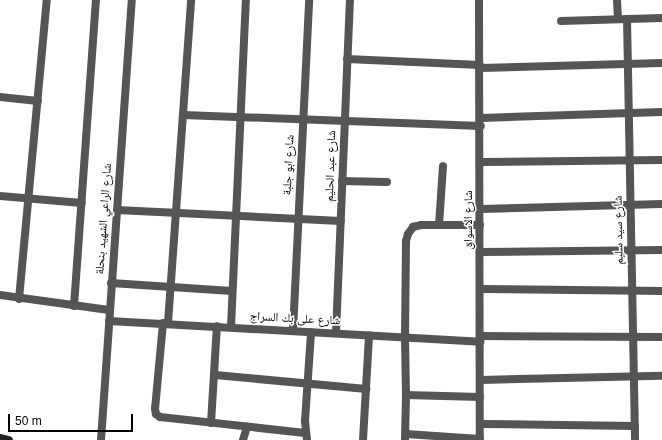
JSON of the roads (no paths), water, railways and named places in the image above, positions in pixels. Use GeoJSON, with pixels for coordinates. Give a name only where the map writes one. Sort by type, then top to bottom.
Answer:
{"type":"FeatureCollection","features":[{"type":"Feature","properties":{"kind":"street"},"geometry":{"type":"LineString","coordinates":[[19,299],[47,0]]}},
{"type":"Feature","properties":{"kind":"street"},"geometry":{"type":"LineString","coordinates":[[74,306],[96,0]]}},
{"type":"Feature","properties":{"kind":"street","name":"شارع الراعي الشهيد بنحلة"},"geometry":{"type":"LineString","coordinates":[[101,440],[132,0]]}},
{"type":"Feature","properties":{"kind":"street"},"geometry":{"type":"LineString","coordinates":[[191,0],[171,287],[156,412],[160,417],[247,427],[306,437],[307,384],[311,332]]}},
{"type":"Feature","properties":{"kind":"street"},"geometry":{"type":"LineString","coordinates":[[231,327],[246,0]]}},
{"type":"Feature","properties":{"kind":"street","name":"شارع ابو جلبة"},"geometry":{"type":"LineString","coordinates":[[294,331],[309,0]]}},
{"type":"Feature","properties":{"kind":"street","name":"شارع عبد الحليم"},"geometry":{"type":"LineString","coordinates":[[336,333],[350,0]]}},
{"type":"Feature","properties":{"kind":"street","name":"شارع الاسواق"},"geometry":{"type":"LineString","coordinates":[[480,0],[480,440]]}},
{"type":"Feature","properties":{"kind":"street","name":"شارع سيد سليم"},"geometry":{"type":"LineString","coordinates":[[617,0],[622,19],[627,64],[635,440]]}},
{"type":"Feature","properties":{"kind":"street"},"geometry":{"type":"LineString","coordinates":[[561,21],[662,18]]}},
{"type":"Feature","properties":{"kind":"street"},"geometry":{"type":"LineString","coordinates":[[347,59],[480,67],[662,63]]}},
{"type":"Feature","properties":{"kind":"street"},"geometry":{"type":"LineString","coordinates":[[0,97],[38,101]]}},
{"type":"Feature","properties":{"kind":"street"},"geometry":{"type":"LineString","coordinates":[[183,115],[344,121],[481,122],[662,112]]}},
{"type":"Feature","properties":{"kind":"street"},"geometry":{"type":"LineString","coordinates":[[481,162],[662,160]]}},
{"type":"Feature","properties":{"kind":"street"},"geometry":{"type":"LineString","coordinates":[[439,225],[443,166]]}},
{"type":"Feature","properties":{"kind":"street"},"geometry":{"type":"LineString","coordinates":[[342,181],[387,182]]}},
{"type":"Feature","properties":{"kind":"street"},"geometry":{"type":"LineString","coordinates":[[0,196],[82,203]]}},
{"type":"Feature","properties":{"kind":"street"},"geometry":{"type":"LineString","coordinates":[[481,209],[662,204]]}},
{"type":"Feature","properties":{"kind":"street"},"geometry":{"type":"LineString","coordinates":[[117,210],[341,221]]}},
{"type":"Feature","properties":{"kind":"street"},"geometry":{"type":"LineString","coordinates":[[480,225],[421,225],[413,227],[408,234],[406,241],[404,337],[406,437],[480,440]]}},
{"type":"Feature","properties":{"kind":"street"},"geometry":{"type":"LineString","coordinates":[[480,252],[662,250]]}},
{"type":"Feature","properties":{"kind":"street"},"geometry":{"type":"LineString","coordinates":[[111,283],[232,291]]}},
{"type":"Feature","properties":{"kind":"street"},"geometry":{"type":"LineString","coordinates":[[480,289],[662,291]]}},
{"type":"Feature","properties":{"kind":"street"},"geometry":{"type":"LineString","coordinates":[[0,295],[19,299],[109,310]]}},
{"type":"Feature","properties":{"kind":"street","name":"شارع على بك السراج"},"geometry":{"type":"LineString","coordinates":[[109,321],[404,337],[480,339],[662,337]]}},
{"type":"Feature","properties":{"kind":"street"},"geometry":{"type":"LineString","coordinates":[[211,423],[217,326]]}},
{"type":"Feature","properties":{"kind":"street"},"geometry":{"type":"LineString","coordinates":[[364,440],[369,335]]}},
{"type":"Feature","properties":{"kind":"street"},"geometry":{"type":"LineString","coordinates":[[215,375],[366,389]]}},
{"type":"Feature","properties":{"kind":"street"},"geometry":{"type":"LineString","coordinates":[[480,380],[662,376]]}},
{"type":"Feature","properties":{"kind":"street"},"geometry":{"type":"LineString","coordinates":[[406,395],[480,397]]}},
{"type":"Feature","properties":{"kind":"street"},"geometry":{"type":"LineString","coordinates":[[480,424],[635,426]]}},
{"type":"Feature","properties":{"kind":"street"},"geometry":{"type":"LineString","coordinates":[[243,440],[247,427]]}},
{"type":"Feature","properties":{"kind":"street"},"geometry":{"type":"LineString","coordinates":[[0,438],[10,440]]}}]}
